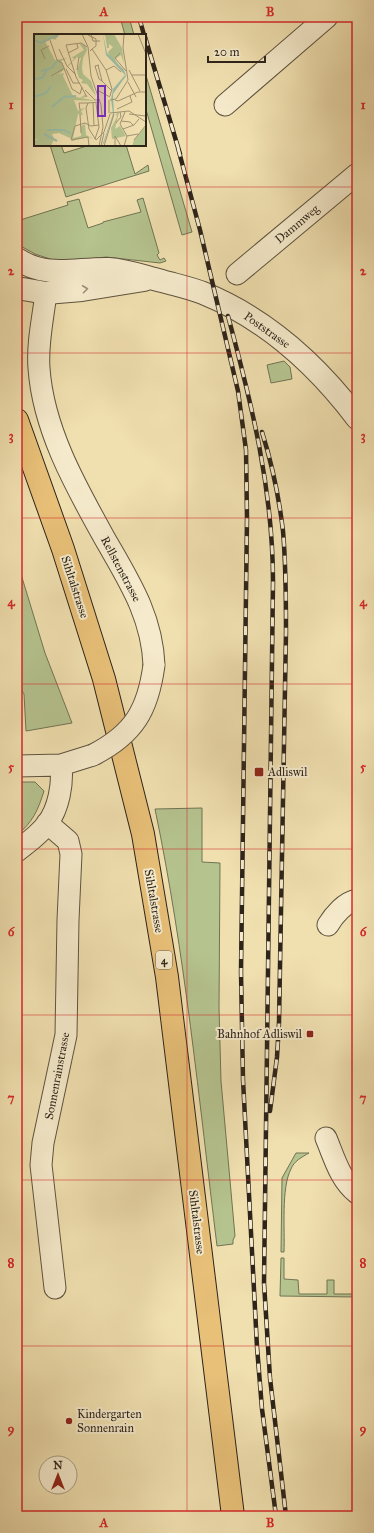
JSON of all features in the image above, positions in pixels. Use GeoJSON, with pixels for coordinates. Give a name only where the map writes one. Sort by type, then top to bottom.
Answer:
{"type":"FeatureCollection","features":[{"type":"Feature","properties":{"kind":"main road","name":"Sihltalstrasse"},"geometry":{"type":"LineString","coordinates":[[17,420],[63,549],[104,679],[143,834],[167,977],[234,1516]]}},
{"type":"Feature","properties":{"kind":"street"},"geometry":{"type":"LineString","coordinates":[[225,104],[327,17]]}},
{"type":"Feature","properties":{"kind":"street","name":"Dammweg"},"geometry":{"type":"LineString","coordinates":[[237,274],[357,174]]}},
{"type":"Feature","properties":{"kind":"street","name":"Poststrasse"},"geometry":{"type":"LineString","coordinates":[[17,259],[48,272],[109,269],[125,272],[202,293],[228,305],[267,328],[306,359],[357,418]]}},
{"type":"Feature","properties":{"kind":"street"},"geometry":{"type":"LineString","coordinates":[[46,293],[48,272]]}},
{"type":"Feature","properties":{"kind":"street","name":"Poststrasse"},"geometry":{"type":"LineString","coordinates":[[17,288],[46,293],[111,286],[153,279]]}},
{"type":"Feature","properties":{"kind":"street","name":"Rellstenstrasse"},"geometry":{"type":"LineString","coordinates":[[17,766],[61,765],[93,755],[122,736],[136,719],[145,703],[151,687],[154,665],[150,633],[139,601],[86,505],[62,454],[46,410],[42,393],[39,367],[46,293]]}},
{"type":"Feature","properties":{"kind":"street"},"geometry":{"type":"LineString","coordinates":[[17,851],[36,836],[48,823],[58,801],[62,777],[61,765]]}},
{"type":"Feature","properties":{"kind":"street","name":"Sonnenrainstrasse"},"geometry":{"type":"LineString","coordinates":[[48,823],[68,841],[71,854],[66,1035],[44,1139],[41,1164],[55,1288]]}},
{"type":"Feature","properties":{"kind":"street"},"geometry":{"type":"LineString","coordinates":[[328,925],[344,907],[352,901],[357,900]]}},
{"type":"Feature","properties":{"kind":"street"},"geometry":{"type":"LineString","coordinates":[[326,1138],[340,1173],[357,1193]]}},
{"type":"Feature","properties":{"kind":"green space"},"geometry":{"type":"Polygon","coordinates":[[[120,17],[129,17],[134,34],[125,34],[120,17]]]}},
{"type":"Feature","properties":{"kind":"green space"},"geometry":{"type":"Polygon","coordinates":[[[146,75],[192,232],[182,235],[146,109],[146,75]]]}},
{"type":"Feature","properties":{"kind":"green space"},"geometry":{"type":"Polygon","coordinates":[[[50,146],[61,146],[64,153],[87,146],[126,146],[135,174],[148,165],[149,171],[66,197],[50,146]]]}},
{"type":"Feature","properties":{"kind":"green space"},"geometry":{"type":"Polygon","coordinates":[[[143,198],[159,253],[157,255],[160,260],[164,258],[166,261],[160,263],[106,257],[73,261],[53,260],[35,254],[17,244],[17,221],[68,205],[67,202],[79,199],[88,228],[103,222],[141,212],[137,200],[143,198]]]}},
{"type":"Feature","properties":{"kind":"green space"},"geometry":{"type":"Polygon","coordinates":[[[284,361],[290,367],[292,379],[271,383],[267,365],[284,361]]]}},
{"type":"Feature","properties":{"kind":"green space"},"geometry":{"type":"Polygon","coordinates":[[[17,561],[45,653],[72,723],[26,731],[24,694],[17,682],[17,561]]]}},
{"type":"Feature","properties":{"kind":"green space"},"geometry":{"type":"Polygon","coordinates":[[[17,782],[35,782],[44,791],[40,804],[31,820],[17,835],[17,782]]]}},
{"type":"Feature","properties":{"kind":"green space"},"geometry":{"type":"Polygon","coordinates":[[[202,808],[202,862],[220,863],[219,1008],[221,1081],[235,1236],[233,1244],[217,1246],[183,972],[166,863],[155,809],[202,808]]]}},
{"type":"Feature","properties":{"kind":"green space"},"geometry":{"type":"Polygon","coordinates":[[[296,1153],[309,1153],[294,1164],[288,1177],[284,1209],[284,1252],[281,1252],[282,1178],[296,1153]]]}},
{"type":"Feature","properties":{"kind":"green space"},"geometry":{"type":"Polygon","coordinates":[[[281,1258],[284,1258],[284,1279],[298,1280],[299,1294],[327,1294],[327,1280],[334,1280],[334,1294],[357,1294],[357,1297],[280,1296],[281,1258]]]}},
{"type":"Feature","properties":{"kind":"railway"},"geometry":{"type":"LineString","coordinates":[[139,17],[144,34]]}},
{"type":"Feature","properties":{"kind":"railway"},"geometry":{"type":"LineString","coordinates":[[146,40],[180,154]]}},
{"type":"Feature","properties":{"kind":"railway"},"geometry":{"type":"LineString","coordinates":[[178,148],[200,230],[238,391],[246,450],[247,518],[241,972],[243,1080],[257,1347],[262,1409],[276,1516]]}},
{"type":"Feature","properties":{"kind":"railway"},"geometry":{"type":"LineString","coordinates":[[228,316],[260,448],[272,548],[273,582],[264,1283],[270,1378],[286,1516]]}},
{"type":"Feature","properties":{"kind":"railway"},"geometry":{"type":"LineString","coordinates":[[262,432],[272,468],[283,531],[286,595],[279,1023],[277,1057],[270,1111]]}},
{"type":"Feature","properties":{"kind":"place","name":"Adliswil"},"geometry":{"type":"Point","coordinates":[259,772]}},
{"type":"Feature","properties":{"kind":"place","name":"Bahnhof Adliswil"},"geometry":{"type":"Point","coordinates":[310,1034]}},
{"type":"Feature","properties":{"kind":"place","name":"Kindergarten Sonnenrain"},"geometry":{"type":"Point","coordinates":[69,1421]}}]}
